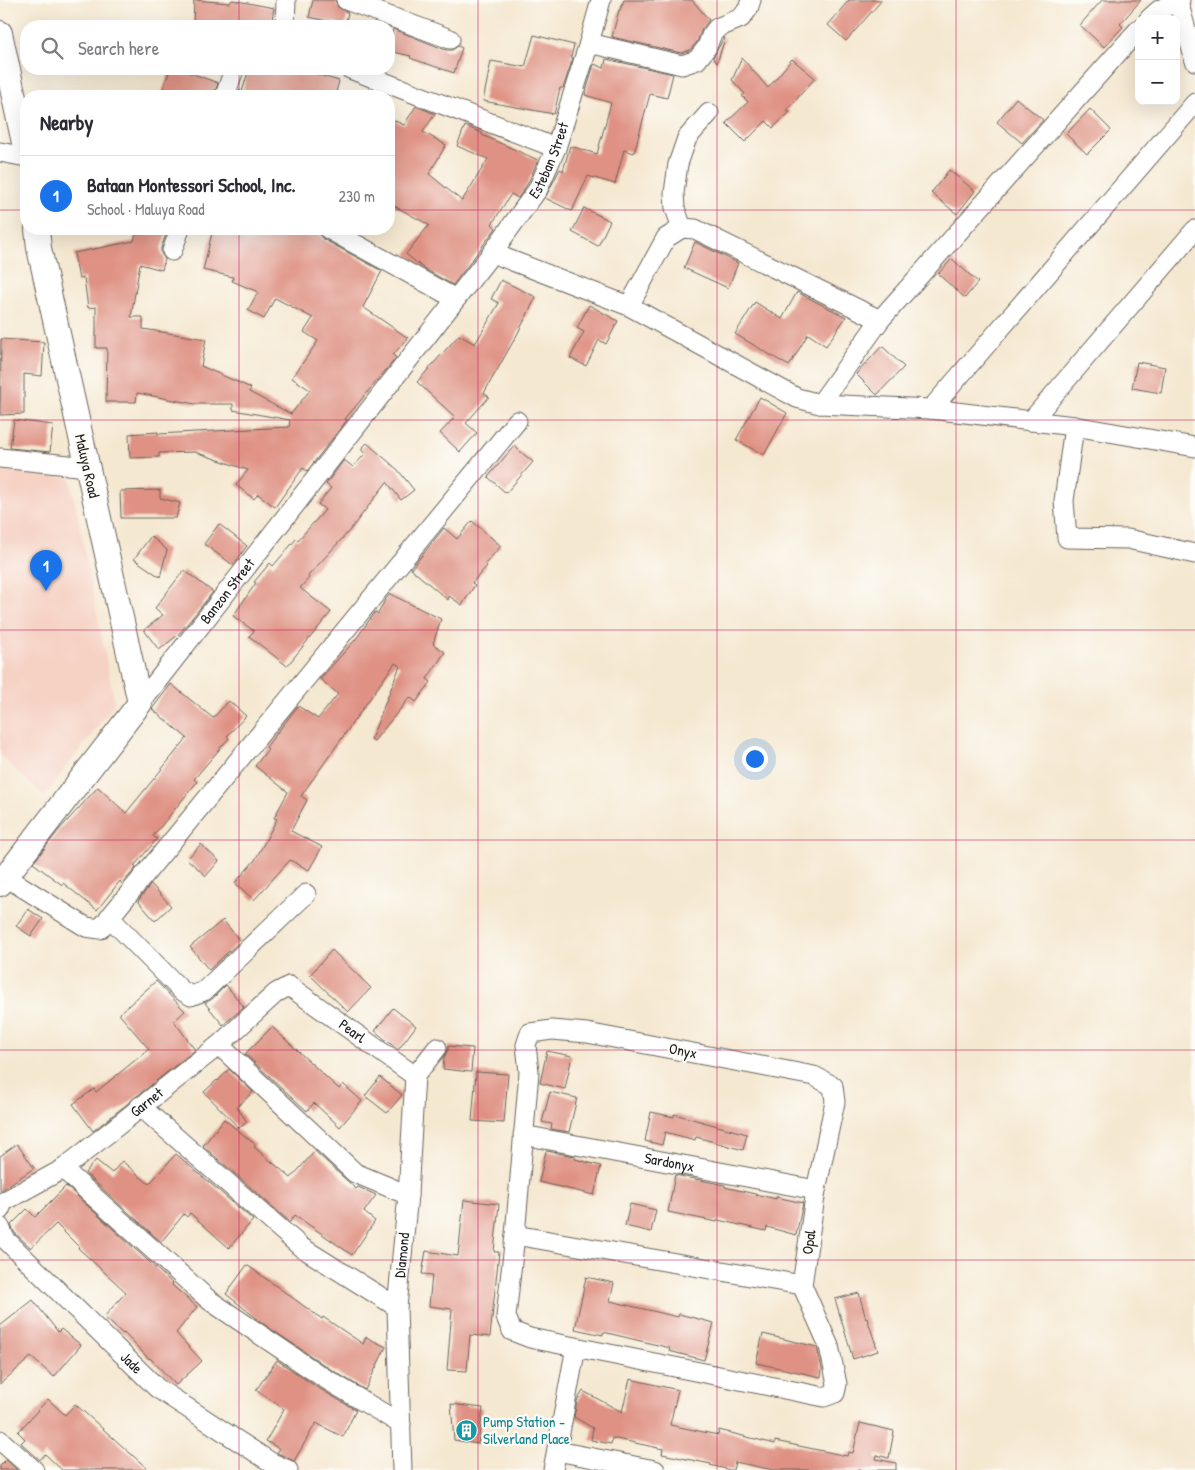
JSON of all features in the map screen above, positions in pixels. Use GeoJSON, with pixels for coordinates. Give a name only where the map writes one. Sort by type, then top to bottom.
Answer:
{"type":"FeatureCollection","features":[{"type":"Feature","properties":{"kind":"street"},"geometry":{"type":"LineString","coordinates":[[285,20],[286,0]]}},
{"type":"Feature","properties":{"kind":"street"},"geometry":{"type":"LineString","coordinates":[[346,0],[450,39]]}},
{"type":"Feature","properties":{"kind":"street","name":"Esteban Street"},"geometry":{"type":"LineString","coordinates":[[456,299],[538,189],[556,148],[601,0]]}},
{"type":"Feature","properties":{"kind":"street"},"geometry":{"type":"LineString","coordinates":[[589,43],[682,64],[697,60],[707,47],[711,36],[717,28],[741,18],[752,0]]}},
{"type":"Feature","properties":{"kind":"street"},"geometry":{"type":"LineString","coordinates":[[1153,15],[1179,0],[1195,61]]}},
{"type":"Feature","properties":{"kind":"street"},"geometry":{"type":"LineString","coordinates":[[0,33],[20,125]]}},
{"type":"Feature","properties":{"kind":"street"},"geometry":{"type":"LineString","coordinates":[[820,404],[880,320],[1135,33]]}},
{"type":"Feature","properties":{"kind":"street"},"geometry":{"type":"LineString","coordinates":[[227,90],[232,75]]}},
{"type":"Feature","properties":{"kind":"street"},"geometry":{"type":"LineString","coordinates":[[366,75],[556,148]]}},
{"type":"Feature","properties":{"kind":"street"},"geometry":{"type":"LineString","coordinates":[[930,409],[1195,102]]}},
{"type":"Feature","properties":{"kind":"street"},"geometry":{"type":"LineString","coordinates":[[682,228],[675,208],[674,193],[678,164],[687,138],[709,113]]}},
{"type":"Feature","properties":{"kind":"street"},"geometry":{"type":"LineString","coordinates":[[0,152],[20,156]]}},
{"type":"Feature","properties":{"kind":"street"},"geometry":{"type":"LineString","coordinates":[[629,306],[666,238],[682,228],[695,229],[880,320]]}},
{"type":"Feature","properties":{"kind":"street"},"geometry":{"type":"LineString","coordinates":[[1031,421],[1195,230]]}},
{"type":"Feature","properties":{"kind":"street","name":"Maluya Road"},"geometry":{"type":"LineString","coordinates":[[37,235],[140,702]]}},
{"type":"Feature","properties":{"kind":"street"},"geometry":{"type":"LineString","coordinates":[[172,251],[178,235]]}},
{"type":"Feature","properties":{"kind":"street"},"geometry":{"type":"LineString","coordinates":[[339,235],[456,299]]}},
{"type":"Feature","properties":{"kind":"street"},"geometry":{"type":"LineString","coordinates":[[492,253],[629,306],[797,398],[820,404],[930,409],[1074,426],[1195,447]]}},
{"type":"Feature","properties":{"kind":"street","name":"Banzon Street"},"geometry":{"type":"LineString","coordinates":[[3,880],[456,299]]}},
{"type":"Feature","properties":{"kind":"street"},"geometry":{"type":"LineString","coordinates":[[3,880],[86,927],[100,929],[517,421]]}},
{"type":"Feature","properties":{"kind":"street"},"geometry":{"type":"LineString","coordinates":[[1074,426],[1064,501],[1067,538],[1128,539],[1195,554]]}},
{"type":"Feature","properties":{"kind":"street"},"geometry":{"type":"LineString","coordinates":[[0,458],[88,467]]}},
{"type":"Feature","properties":{"kind":"street"},"geometry":{"type":"LineString","coordinates":[[109,917],[181,990],[191,996],[204,992],[306,894]]}},
{"type":"Feature","properties":{"kind":"street","name":"Garnet"},"geometry":{"type":"LineString","coordinates":[[0,1210],[3,1202],[62,1169],[219,1045],[276,992],[288,986]]}},
{"type":"Feature","properties":{"kind":"street","name":"Pearl"},"geometry":{"type":"LineString","coordinates":[[288,986],[415,1076]]}},
{"type":"Feature","properties":{"kind":"street","name":"Onyx"},"geometry":{"type":"LineString","coordinates":[[523,1135],[529,1072],[526,1045],[530,1033],[552,1030],[586,1033],[814,1076],[833,1086]]}},
{"type":"Feature","properties":{"kind":"street"},"geometry":{"type":"LineString","coordinates":[[219,1045],[356,1173],[408,1195]]}},
{"type":"Feature","properties":{"kind":"street"},"geometry":{"type":"LineString","coordinates":[[415,1076],[437,1048]]}},
{"type":"Feature","properties":{"kind":"street","name":"Diamond"},"geometry":{"type":"LineString","coordinates":[[402,1470],[397,1307],[408,1195],[415,1076]]}},
{"type":"Feature","properties":{"kind":"street","name":"Opal"},"geometry":{"type":"LineString","coordinates":[[802,1285],[816,1190],[835,1102],[833,1086]]}},
{"type":"Feature","properties":{"kind":"street"},"geometry":{"type":"LineString","coordinates":[[140,1106],[302,1247],[397,1307]]}},
{"type":"Feature","properties":{"kind":"street"},"geometry":{"type":"LineString","coordinates":[[515,1235],[802,1285],[829,1346],[837,1384],[836,1393],[824,1397],[530,1338],[512,1332],[506,1317],[523,1135]]}},
{"type":"Feature","properties":{"kind":"street","name":"Sardonyx"},"geometry":{"type":"LineString","coordinates":[[523,1135],[816,1190]]}},
{"type":"Feature","properties":{"kind":"street"},"geometry":{"type":"LineString","coordinates":[[62,1169],[209,1300],[321,1376],[401,1424]]}},
{"type":"Feature","properties":{"kind":"street","name":"Jade"},"geometry":{"type":"LineString","coordinates":[[0,1227],[5,1240],[157,1388],[272,1463],[288,1470]]}},
{"type":"Feature","properties":{"kind":"street"},"geometry":{"type":"LineString","coordinates":[[552,1470],[576,1347]]}},
{"type":"Feature","properties":{"kind":"street"},"geometry":{"type":"LineString","coordinates":[[0,1440],[34,1470]]}},
{"type":"Feature","properties":{"kind":"street"},"geometry":{"type":"LineString","coordinates":[[556,1451],[655,1470]]}},
{"type":"Feature","properties":{"kind":"shaded area"},"geometry":{"type":"Polygon","coordinates":[[[0,471],[70,478],[115,704],[44,796],[0,755],[0,471]]]}},
{"type":"Feature","properties":{"kind":"building"},"geometry":{"type":"Polygon","coordinates":[[[194,0],[230,3],[232,0],[274,8],[272,20],[193,20],[194,0]]]}},
{"type":"Feature","properties":{"kind":"building"},"geometry":{"type":"Polygon","coordinates":[[[313,0],[335,0],[338,7],[348,13],[346,20],[322,20],[309,17],[313,0]]]}},
{"type":"Feature","properties":{"kind":"building"},"geometry":{"type":"Polygon","coordinates":[[[624,0],[692,0],[709,20],[702,29],[697,42],[690,50],[681,53],[612,37],[619,10],[624,0]]]}},
{"type":"Feature","properties":{"kind":"building"},"geometry":{"type":"Polygon","coordinates":[[[849,0],[882,0],[846,41],[828,25],[849,0]]]}},
{"type":"Feature","properties":{"kind":"building"},"geometry":{"type":"Polygon","coordinates":[[[1102,0],[1141,0],[1120,24],[1123,27],[1104,47],[1080,25],[1102,0]]]}},
{"type":"Feature","properties":{"kind":"building"},"geometry":{"type":"Polygon","coordinates":[[[395,30],[446,50],[452,50],[458,46],[462,48],[454,73],[410,58],[411,56],[395,52],[395,30]]]}},
{"type":"Feature","properties":{"kind":"building"},"geometry":{"type":"Polygon","coordinates":[[[534,35],[574,45],[571,57],[573,58],[563,88],[560,88],[554,114],[483,101],[491,61],[525,67],[534,35]]]}},
{"type":"Feature","properties":{"kind":"building"},"geometry":{"type":"Polygon","coordinates":[[[725,38],[717,63],[713,58],[725,38]]]}},
{"type":"Feature","properties":{"kind":"building"},"geometry":{"type":"Polygon","coordinates":[[[742,58],[768,88],[792,59],[815,78],[787,110],[790,112],[773,128],[766,121],[745,142],[726,123],[748,102],[742,96],[745,94],[732,80],[742,58]]]}},
{"type":"Feature","properties":{"kind":"building"},"geometry":{"type":"Polygon","coordinates":[[[606,59],[673,74],[667,98],[650,94],[634,153],[624,150],[615,184],[588,176],[572,211],[545,198],[560,169],[563,171],[570,146],[597,154],[611,103],[585,95],[594,64],[604,68],[606,59]]]}},
{"type":"Feature","properties":{"kind":"building"},"geometry":{"type":"Polygon","coordinates":[[[168,75],[196,75],[218,83],[216,90],[163,90],[168,75]]]}},
{"type":"Feature","properties":{"kind":"building"},"geometry":{"type":"Polygon","coordinates":[[[247,75],[320,75],[339,81],[337,90],[243,90],[247,75]]]}},
{"type":"Feature","properties":{"kind":"building"},"geometry":{"type":"Polygon","coordinates":[[[1016,98],[1043,120],[1022,143],[997,122],[1016,98]]]}},
{"type":"Feature","properties":{"kind":"building"},"geometry":{"type":"Polygon","coordinates":[[[416,106],[435,114],[423,132],[446,145],[429,174],[462,201],[488,159],[457,146],[465,126],[538,160],[528,183],[518,198],[511,194],[492,224],[496,228],[453,285],[423,268],[406,254],[429,225],[395,206],[395,121],[404,125],[416,106]]]}},
{"type":"Feature","properties":{"kind":"building"},"geometry":{"type":"Polygon","coordinates":[[[1090,109],[1111,130],[1087,154],[1066,134],[1090,109]]]}},
{"type":"Feature","properties":{"kind":"building"},"geometry":{"type":"Polygon","coordinates":[[[949,170],[975,191],[957,214],[931,193],[949,170]]]}},
{"type":"Feature","properties":{"kind":"building"},"geometry":{"type":"Polygon","coordinates":[[[584,208],[610,221],[598,246],[572,232],[584,208]]]}},
{"type":"Feature","properties":{"kind":"building"},"geometry":{"type":"Polygon","coordinates":[[[136,235],[166,235],[161,248],[161,253],[165,259],[162,270],[140,264],[131,317],[143,317],[143,329],[206,339],[201,366],[251,388],[249,392],[291,414],[310,390],[292,378],[318,341],[304,332],[313,318],[275,298],[264,319],[248,310],[258,292],[232,281],[233,277],[203,270],[212,235],[320,235],[323,239],[382,271],[363,307],[408,338],[393,355],[396,358],[345,419],[347,420],[307,471],[303,468],[275,507],[258,494],[254,499],[236,485],[248,470],[195,452],[159,453],[159,457],[130,458],[129,434],[289,427],[290,420],[233,410],[233,404],[195,404],[137,393],[136,402],[106,402],[107,348],[96,348],[96,307],[88,308],[84,278],[79,279],[74,253],[134,241],[136,235]]]}},
{"type":"Feature","properties":{"kind":"building"},"geometry":{"type":"Polygon","coordinates":[[[695,242],[738,263],[728,288],[684,268],[695,242]]]}},
{"type":"Feature","properties":{"kind":"building"},"geometry":{"type":"Polygon","coordinates":[[[952,259],[978,282],[965,298],[938,274],[952,259]]]}},
{"type":"Feature","properties":{"kind":"building"},"geometry":{"type":"Polygon","coordinates":[[[501,280],[536,297],[484,393],[489,397],[466,423],[477,433],[460,452],[440,433],[455,417],[417,382],[459,335],[475,344],[499,303],[491,299],[501,280]]]}},
{"type":"Feature","properties":{"kind":"building"},"geometry":{"type":"Polygon","coordinates":[[[797,292],[846,317],[826,346],[808,334],[789,366],[735,334],[755,302],[782,319],[797,292]]]}},
{"type":"Feature","properties":{"kind":"building"},"geometry":{"type":"Polygon","coordinates":[[[589,305],[618,321],[606,344],[599,340],[586,366],[570,358],[584,332],[577,328],[589,305]]]}},
{"type":"Feature","properties":{"kind":"building"},"geometry":{"type":"Polygon","coordinates":[[[1,339],[44,342],[42,376],[24,374],[24,414],[0,415],[1,339]]]}},
{"type":"Feature","properties":{"kind":"building"},"geometry":{"type":"Polygon","coordinates":[[[882,346],[904,367],[877,395],[856,374],[882,346]]]}},
{"type":"Feature","properties":{"kind":"building"},"geometry":{"type":"Polygon","coordinates":[[[1137,362],[1165,367],[1161,393],[1132,388],[1137,362]]]}},
{"type":"Feature","properties":{"kind":"building"},"geometry":{"type":"Polygon","coordinates":[[[760,397],[787,413],[764,455],[736,440],[760,397]]]}},
{"type":"Feature","properties":{"kind":"building"},"geometry":{"type":"Polygon","coordinates":[[[14,420],[53,425],[50,452],[10,448],[14,420]]]}},
{"type":"Feature","properties":{"kind":"building"},"geometry":{"type":"Polygon","coordinates":[[[367,443],[398,470],[414,490],[401,500],[387,482],[350,530],[308,576],[309,578],[300,588],[331,612],[287,666],[249,636],[254,631],[233,616],[256,583],[254,582],[270,563],[273,566],[296,539],[298,540],[325,510],[318,504],[331,488],[326,484],[344,460],[353,467],[365,454],[361,449],[367,443]]]}},
{"type":"Feature","properties":{"kind":"building"},"geometry":{"type":"Polygon","coordinates":[[[514,446],[533,462],[506,493],[488,477],[514,446]]]}},
{"type":"Feature","properties":{"kind":"building"},"geometry":{"type":"Polygon","coordinates":[[[160,490],[160,498],[180,503],[176,518],[121,518],[120,491],[160,490]]]}},
{"type":"Feature","properties":{"kind":"building"},"geometry":{"type":"Polygon","coordinates":[[[472,521],[501,546],[472,583],[475,585],[462,605],[449,596],[448,600],[411,569],[444,528],[457,539],[472,521]]]}},
{"type":"Feature","properties":{"kind":"building"},"geometry":{"type":"Polygon","coordinates":[[[219,524],[247,546],[233,565],[204,544],[219,524]]]}},
{"type":"Feature","properties":{"kind":"building"},"geometry":{"type":"Polygon","coordinates":[[[151,536],[167,550],[160,577],[134,559],[151,536]]]}},
{"type":"Feature","properties":{"kind":"building"},"geometry":{"type":"Polygon","coordinates":[[[184,570],[213,592],[179,634],[159,650],[144,630],[163,615],[155,608],[184,570]]]}},
{"type":"Feature","properties":{"kind":"building"},"geometry":{"type":"Polygon","coordinates":[[[390,594],[441,619],[433,644],[445,652],[427,679],[431,682],[416,702],[410,697],[374,741],[371,739],[400,666],[395,663],[301,796],[307,800],[291,831],[322,847],[309,870],[290,860],[254,900],[235,883],[255,860],[277,819],[274,818],[288,792],[255,766],[268,749],[266,747],[298,706],[318,719],[338,694],[320,679],[356,639],[375,612],[378,614],[390,594]]]}},
{"type":"Feature","properties":{"kind":"building"},"geometry":{"type":"Polygon","coordinates":[[[171,684],[213,718],[229,701],[246,716],[227,736],[229,738],[194,779],[197,782],[153,836],[157,839],[134,866],[136,868],[122,884],[120,881],[97,910],[63,883],[62,885],[33,863],[59,830],[98,787],[126,813],[187,738],[152,709],[171,684]]]}},
{"type":"Feature","properties":{"kind":"building"},"geometry":{"type":"Polygon","coordinates":[[[201,844],[219,861],[206,876],[187,859],[201,844]]]}},
{"type":"Feature","properties":{"kind":"building"},"geometry":{"type":"Polygon","coordinates":[[[151,884],[171,906],[155,921],[138,901],[151,884]]]}},
{"type":"Feature","properties":{"kind":"building"},"geometry":{"type":"Polygon","coordinates":[[[28,909],[43,919],[31,936],[16,926],[28,909]]]}},
{"type":"Feature","properties":{"kind":"building"},"geometry":{"type":"Polygon","coordinates":[[[223,920],[240,941],[209,970],[190,947],[223,920]]]}},
{"type":"Feature","properties":{"kind":"building"},"geometry":{"type":"Polygon","coordinates":[[[332,950],[371,988],[348,1012],[310,975],[332,950]]]}},
{"type":"Feature","properties":{"kind":"building"},"geometry":{"type":"Polygon","coordinates":[[[156,981],[185,1011],[174,1021],[195,1050],[93,1131],[73,1104],[94,1089],[96,1092],[149,1049],[119,1014],[156,981]]]}},
{"type":"Feature","properties":{"kind":"building"},"geometry":{"type":"Polygon","coordinates":[[[226,985],[244,1007],[223,1025],[205,1003],[212,999],[226,985]]]}},
{"type":"Feature","properties":{"kind":"building"},"geometry":{"type":"Polygon","coordinates":[[[393,1008],[416,1026],[398,1050],[375,1031],[393,1008]]]}},
{"type":"Feature","properties":{"kind":"building"},"geometry":{"type":"Polygon","coordinates":[[[272,1027],[339,1089],[343,1084],[362,1101],[340,1127],[314,1103],[307,1111],[245,1054],[272,1027]]]}},
{"type":"Feature","properties":{"kind":"building"},"geometry":{"type":"Polygon","coordinates":[[[448,1046],[473,1048],[471,1072],[443,1069],[444,1057],[448,1046]]]}},
{"type":"Feature","properties":{"kind":"building"},"geometry":{"type":"Polygon","coordinates":[[[547,1051],[572,1056],[565,1089],[540,1083],[547,1051]]]}},
{"type":"Feature","properties":{"kind":"building"},"geometry":{"type":"Polygon","coordinates":[[[229,1069],[253,1092],[237,1107],[247,1122],[239,1128],[204,1092],[229,1069]]]}},
{"type":"Feature","properties":{"kind":"building"},"geometry":{"type":"Polygon","coordinates":[[[476,1072],[508,1074],[504,1123],[472,1121],[476,1072]]]}},
{"type":"Feature","properties":{"kind":"building"},"geometry":{"type":"Polygon","coordinates":[[[380,1077],[402,1095],[387,1113],[365,1096],[380,1077]]]}},
{"type":"Feature","properties":{"kind":"building"},"geometry":{"type":"Polygon","coordinates":[[[550,1092],[577,1098],[569,1132],[551,1129],[552,1124],[542,1122],[550,1092]]]}},
{"type":"Feature","properties":{"kind":"building"},"geometry":{"type":"Polygon","coordinates":[[[651,1112],[674,1117],[674,1114],[747,1134],[743,1150],[696,1137],[695,1140],[665,1132],[662,1145],[645,1141],[651,1112]]]}},
{"type":"Feature","properties":{"kind":"building"},"geometry":{"type":"Polygon","coordinates":[[[224,1119],[256,1145],[254,1147],[291,1178],[315,1151],[356,1189],[358,1187],[376,1195],[364,1212],[375,1221],[352,1255],[295,1215],[290,1222],[203,1146],[224,1119]]]}},
{"type":"Feature","properties":{"kind":"building"},"geometry":{"type":"Polygon","coordinates":[[[17,1144],[34,1168],[0,1191],[0,1156],[17,1144]]]}},
{"type":"Feature","properties":{"kind":"building"},"geometry":{"type":"Polygon","coordinates":[[[546,1151],[575,1156],[575,1159],[601,1166],[594,1195],[539,1182],[546,1151]]]}},
{"type":"Feature","properties":{"kind":"building"},"geometry":{"type":"Polygon","coordinates":[[[176,1154],[253,1220],[229,1248],[190,1213],[187,1217],[184,1214],[161,1242],[85,1173],[96,1160],[112,1173],[122,1161],[149,1184],[176,1154]]]}},
{"type":"Feature","properties":{"kind":"building"},"geometry":{"type":"Polygon","coordinates":[[[675,1175],[725,1185],[725,1187],[776,1199],[776,1197],[803,1203],[796,1235],[767,1227],[766,1231],[718,1220],[717,1222],[668,1212],[675,1175]]]}},
{"type":"Feature","properties":{"kind":"building"},"geometry":{"type":"Polygon","coordinates":[[[66,1186],[197,1307],[176,1333],[202,1361],[176,1385],[124,1333],[104,1317],[126,1292],[78,1248],[56,1224],[31,1248],[14,1232],[11,1225],[27,1209],[35,1217],[66,1186]]]}},
{"type":"Feature","properties":{"kind":"building"},"geometry":{"type":"Polygon","coordinates":[[[464,1200],[499,1204],[494,1252],[499,1252],[490,1337],[470,1335],[467,1371],[447,1370],[452,1309],[429,1306],[432,1275],[422,1274],[426,1251],[458,1256],[464,1200]]]}},
{"type":"Feature","properties":{"kind":"building"},"geometry":{"type":"Polygon","coordinates":[[[630,1204],[656,1210],[651,1232],[625,1226],[630,1204]]]}},
{"type":"Feature","properties":{"kind":"building"},"geometry":{"type":"Polygon","coordinates":[[[247,1265],[322,1319],[323,1317],[363,1344],[366,1337],[386,1347],[365,1390],[265,1325],[226,1294],[247,1265]]]}},
{"type":"Feature","properties":{"kind":"building"},"geometry":{"type":"Polygon","coordinates":[[[586,1277],[614,1283],[610,1301],[678,1317],[679,1314],[714,1323],[704,1360],[669,1351],[670,1348],[603,1332],[603,1335],[575,1329],[586,1277]]]}},
{"type":"Feature","properties":{"kind":"building"},"geometry":{"type":"Polygon","coordinates":[[[859,1293],[878,1351],[853,1359],[835,1299],[859,1293]]]}},
{"type":"Feature","properties":{"kind":"building"},"geometry":{"type":"Polygon","coordinates":[[[33,1300],[58,1332],[61,1329],[81,1345],[54,1377],[31,1357],[0,1384],[0,1326],[33,1300]]]}},
{"type":"Feature","properties":{"kind":"building"},"geometry":{"type":"Polygon","coordinates":[[[763,1334],[817,1347],[822,1369],[821,1377],[756,1363],[763,1334]]]}},
{"type":"Feature","properties":{"kind":"building"},"geometry":{"type":"Polygon","coordinates":[[[277,1360],[315,1386],[356,1410],[343,1437],[316,1423],[294,1461],[277,1453],[280,1449],[266,1441],[284,1409],[256,1390],[277,1360]]]}},
{"type":"Feature","properties":{"kind":"building"},"geometry":{"type":"Polygon","coordinates":[[[630,1379],[678,1390],[670,1425],[718,1435],[719,1430],[775,1444],[775,1441],[847,1456],[848,1452],[853,1453],[860,1423],[894,1431],[889,1458],[877,1455],[876,1459],[896,1463],[896,1470],[773,1470],[735,1462],[733,1470],[730,1470],[662,1454],[663,1449],[612,1438],[611,1444],[591,1440],[593,1428],[574,1417],[577,1401],[583,1391],[622,1412],[630,1379]]]}},
{"type":"Feature","properties":{"kind":"building"},"geometry":{"type":"Polygon","coordinates":[[[48,1399],[65,1415],[75,1404],[149,1470],[62,1470],[45,1454],[40,1460],[21,1443],[25,1439],[18,1432],[48,1399]]]}},
{"type":"Feature","properties":{"kind":"building","name":"Pump Station - Silverland Place"},"geometry":{"type":"Polygon","coordinates":[[[451,1404],[483,1408],[478,1444],[454,1440],[451,1404]]]}},
{"type":"Feature","properties":{"kind":"building"},"geometry":{"type":"Polygon","coordinates":[[[6,1460],[17,1470],[0,1470],[0,1466],[6,1460]]]}},
{"type":"Feature","properties":{"kind":"place","name":"Bataan Montessori School, Inc."},"geometry":{"type":"Point","coordinates":[46,591]}},
{"type":"Feature","properties":{"kind":"place","name":"Pump Station - Silverland Place"},"geometry":{"type":"Point","coordinates":[467,1431]}}]}
